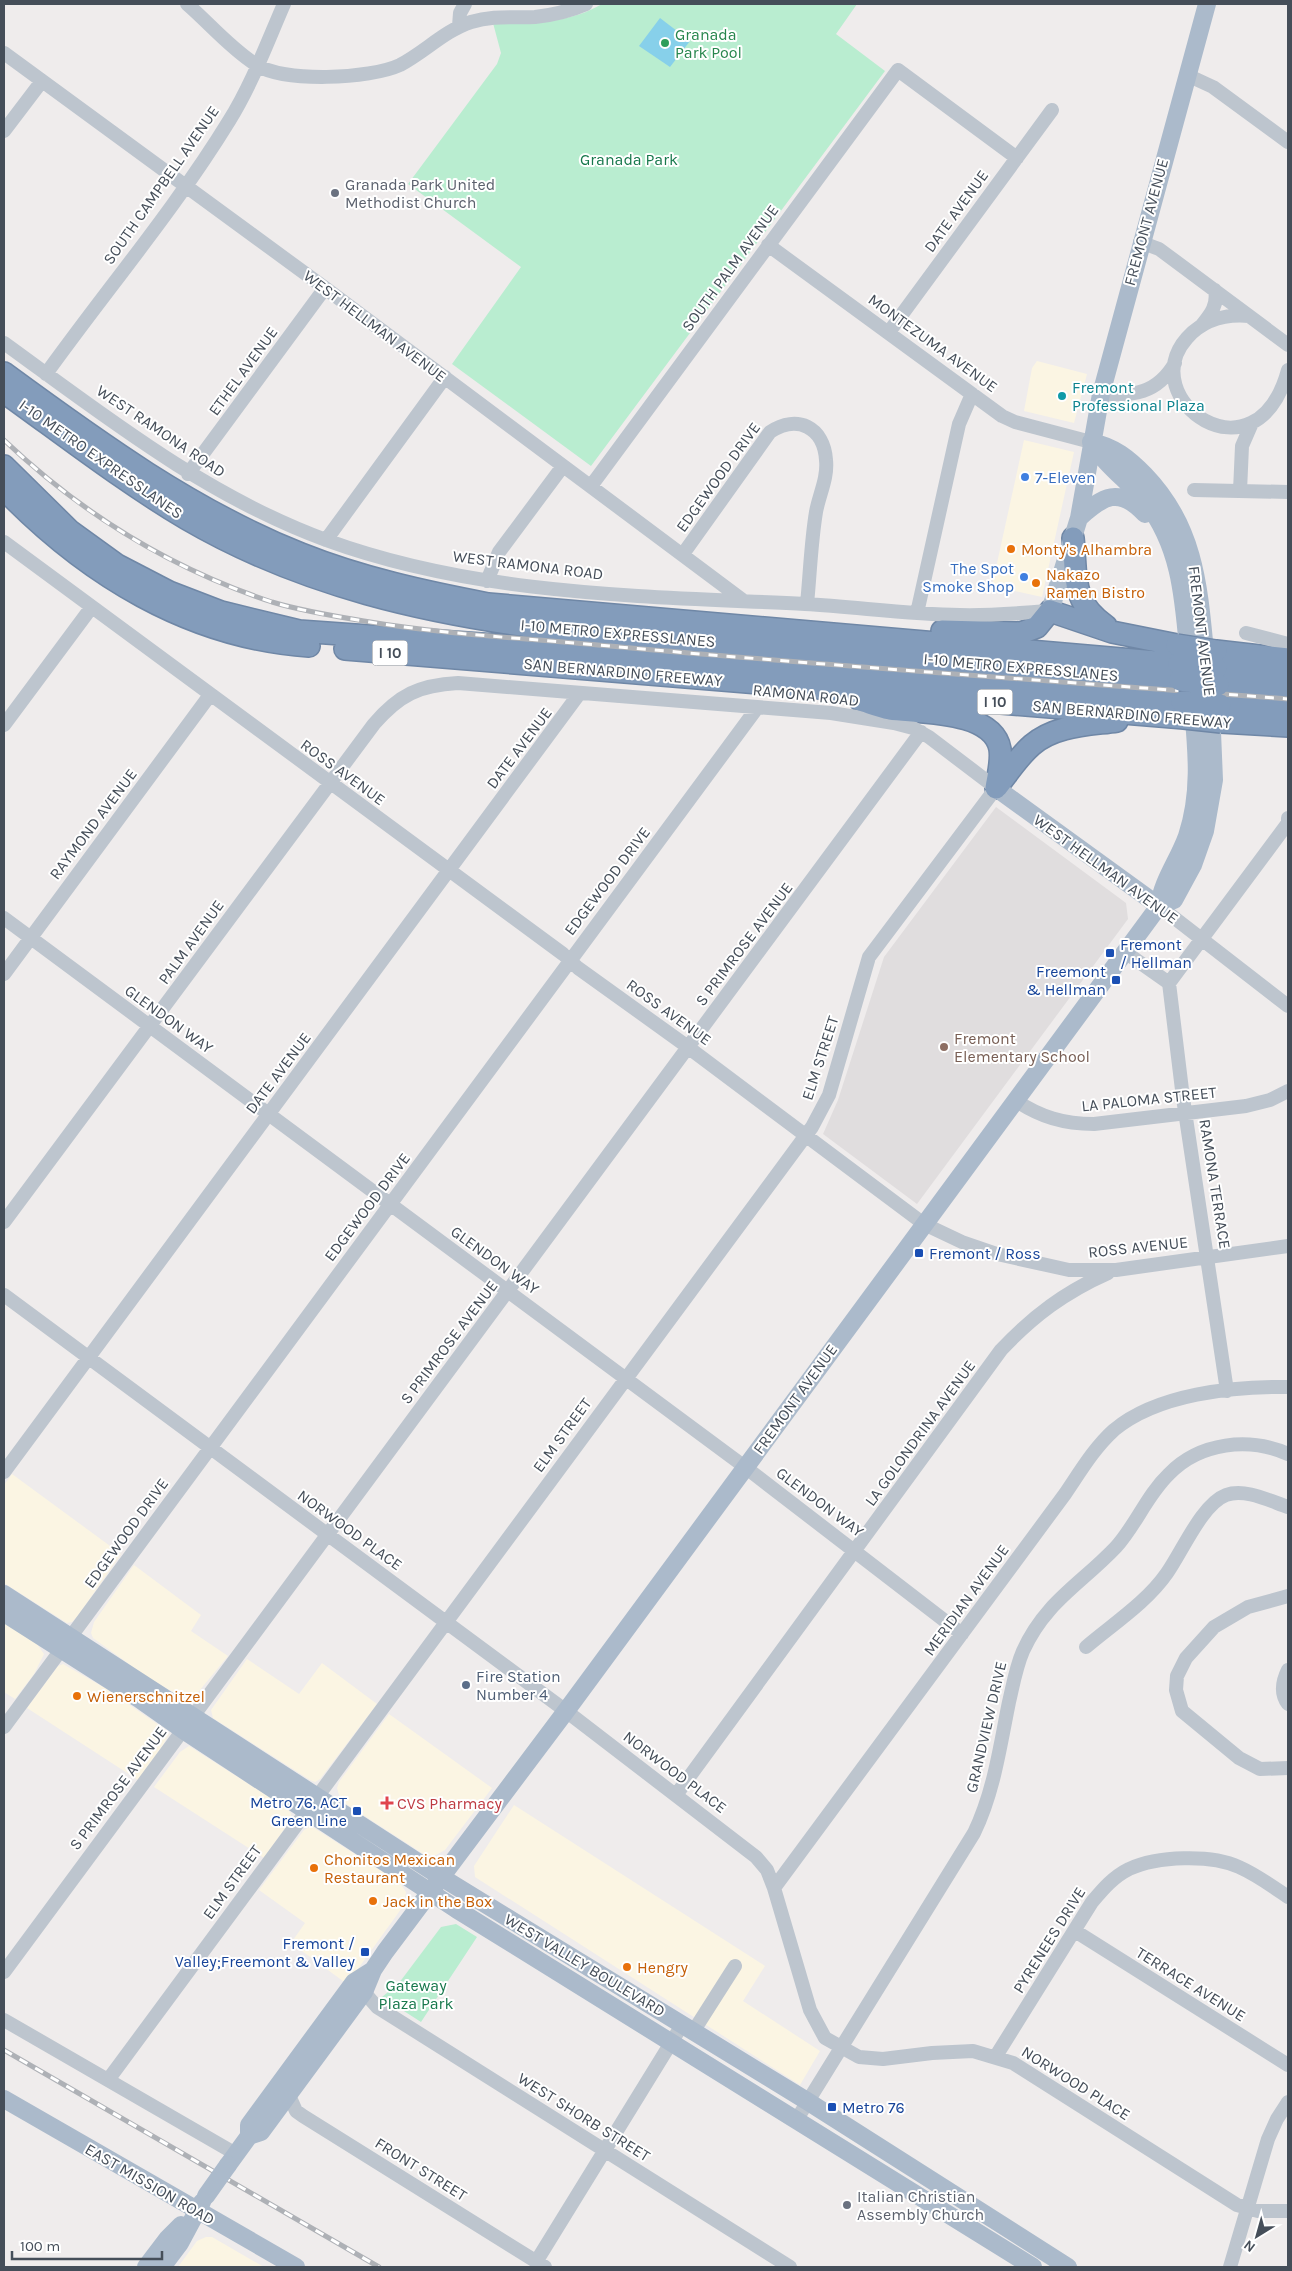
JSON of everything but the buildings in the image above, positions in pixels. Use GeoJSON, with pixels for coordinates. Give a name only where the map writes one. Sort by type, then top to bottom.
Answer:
{"type":"FeatureCollection","features":[{"type":"Feature","properties":{"kind":"highway","name":"SAN BERNARDINO FREEWAY"},"geometry":{"type":"LineString","coordinates":[[4,373],[166,486],[285,547],[363,576],[436,594],[488,604],[1178,663],[1288,726]]}},
{"type":"Feature","properties":{"kind":"highway","name":"I-10 METRO EXPRESSLANES"},"geometry":{"type":"LineString","coordinates":[[4,392],[134,485],[188,519],[239,546],[309,577],[397,603],[464,617],[519,625],[1040,670],[1178,663]]}},
{"type":"Feature","properties":{"kind":"highway","name":"I-10 METRO EXPRESSLANES"},"geometry":{"type":"LineString","coordinates":[[4,466],[70,531],[117,565],[169,592],[221,612],[299,631],[616,654],[1178,712],[1218,686],[1288,691]]}},
{"type":"Feature","properties":{"kind":"highway","name":"SAN BERNARDINO FREEWAY"},"geometry":{"type":"LineString","coordinates":[[4,489],[50,534],[107,577],[173,613],[228,632],[299,645],[822,688],[1178,712]]}},
{"type":"Feature","properties":{"kind":"highway"},"geometry":{"type":"LineString","coordinates":[[1073,538],[1075,578],[1080,596],[1090,613],[1119,633],[1178,663]]}},
{"type":"Feature","properties":{"kind":"highway"},"geometry":{"type":"LineString","coordinates":[[309,577],[363,576]]}},
{"type":"Feature","properties":{"kind":"highway"},"geometry":{"type":"LineString","coordinates":[[717,624],[1021,633],[1037,627],[1050,611],[1119,633]]}},
{"type":"Feature","properties":{"kind":"highway"},"geometry":{"type":"LineString","coordinates":[[976,647],[1040,670]]}},
{"type":"Feature","properties":{"kind":"highway"},"geometry":{"type":"LineString","coordinates":[[1218,686],[1288,659]]}},
{"type":"Feature","properties":{"kind":"highway","name":"SAN BERNARDINO FREEWAY"},"geometry":{"type":"LineString","coordinates":[[1218,686],[1288,673]]}},
{"type":"Feature","properties":{"kind":"highway","name":"I-10 METRO EXPRESSLANES"},"geometry":{"type":"LineString","coordinates":[[1218,686],[1288,710]]}},
{"type":"Feature","properties":{"kind":"highway"},"geometry":{"type":"LineString","coordinates":[[822,688],[888,708],[946,714],[983,726],[993,734],[1000,748],[996,788]]}},
{"type":"Feature","properties":{"kind":"highway"},"geometry":{"type":"LineString","coordinates":[[996,788],[1032,745],[1054,733],[1074,726],[1178,712]]}},
{"type":"Feature","properties":{"kind":"main road","name":"FREMONT AVENUE"},"geometry":{"type":"LineString","coordinates":[[373,1970],[1126,952],[1158,906],[1161,889],[1177,861],[1190,825],[1196,800],[1197,746],[1183,593],[1177,563],[1170,543],[1147,503],[1108,465],[1091,442],[1101,394],[1140,242],[1207,4]]}},
{"type":"Feature","properties":{"kind":"main road","name":"FREMONT AVENUE"},"geometry":{"type":"LineString","coordinates":[[1091,442],[1115,449],[1139,470],[1164,498],[1185,535],[1197,578],[1212,717],[1214,765],[1212,794],[1205,831],[1193,865],[1174,900],[1158,906]]}},
{"type":"Feature","properties":{"kind":"main road"},"geometry":{"type":"LineString","coordinates":[[1050,611],[1079,518],[1091,442]]}},
{"type":"Feature","properties":{"kind":"main road"},"geometry":{"type":"LineString","coordinates":[[1079,518],[1098,501],[1119,496],[1134,503],[1170,543]]}},
{"type":"Feature","properties":{"kind":"main road","name":"WEST HELLMAN AVENUE"},"geometry":{"type":"LineString","coordinates":[[996,788],[1158,906]]}},
{"type":"Feature","properties":{"kind":"main road","name":"WEST VALLEY BOULEVARD"},"geometry":{"type":"LineString","coordinates":[[4,1594],[65,1644],[183,1730],[312,1803]]}},
{"type":"Feature","properties":{"kind":"main road","name":"WEST VALLEY BOULEVARD"},"geometry":{"type":"LineString","coordinates":[[4,1613],[65,1644],[194,1716],[312,1803],[672,2042],[1033,2267]]}},
{"type":"Feature","properties":{"kind":"main road","name":"WEST VALLEY BOULEVARD"},"geometry":{"type":"LineString","coordinates":[[435,1884],[688,2029],[808,2102],[1068,2267]]}},
{"type":"Feature","properties":{"kind":"main road"},"geometry":{"type":"LineString","coordinates":[[248,2136],[261,2132],[364,1992],[373,1970]]}},
{"type":"Feature","properties":{"kind":"main road"},"geometry":{"type":"LineString","coordinates":[[162,2267],[180,2243],[196,2211],[248,2136],[249,2125],[354,1982],[373,1970]]}},
{"type":"Feature","properties":{"kind":"main road","name":"EAST MISSION ROAD"},"geometry":{"type":"LineString","coordinates":[[4,2099],[296,2267]]}},
{"type":"Feature","properties":{"kind":"main road"},"geometry":{"type":"LineString","coordinates":[[146,2267],[168,2238],[196,2211]]}},
{"type":"Feature","properties":{"kind":"main road"},"geometry":{"type":"LineString","coordinates":[[960,2221],[968,2216],[996,2232],[1004,2235],[1015,2234]]}},
{"type":"Feature","properties":{"kind":"street"},"geometry":{"type":"LineString","coordinates":[[186,4],[256,65],[284,74],[327,76],[380,72],[399,65],[415,56],[446,33],[459,26],[490,17],[534,17],[556,14],[586,4]]}},
{"type":"Feature","properties":{"kind":"street","name":"SOUTH CAMPBELL AVENUE"},"geometry":{"type":"LineString","coordinates":[[46,374],[185,187],[229,121],[249,86],[256,65],[284,4]]}},
{"type":"Feature","properties":{"kind":"street"},"geometry":{"type":"LineString","coordinates":[[459,26],[460,13],[465,4]]}},
{"type":"Feature","properties":{"kind":"street","name":"WEST HELLMAN AVENUE"},"geometry":{"type":"LineString","coordinates":[[4,53],[325,288],[744,601]]}},
{"type":"Feature","properties":{"kind":"street","name":"SOUTH PALM AVENUE"},"geometry":{"type":"LineString","coordinates":[[591,486],[898,70],[1017,158]]}},
{"type":"Feature","properties":{"kind":"street"},"geometry":{"type":"LineString","coordinates":[[1187,75],[1203,80],[1288,142]]}},
{"type":"Feature","properties":{"kind":"street"},"geometry":{"type":"LineString","coordinates":[[4,131],[42,81]]}},
{"type":"Feature","properties":{"kind":"street","name":"DATE AVENUE"},"geometry":{"type":"LineString","coordinates":[[889,332],[1052,110]]}},
{"type":"Feature","properties":{"kind":"street"},"geometry":{"type":"LineString","coordinates":[[1140,242],[1159,249],[1288,345]]}},
{"type":"Feature","properties":{"kind":"street","name":"MONTEZUMA AVENUE"},"geometry":{"type":"LineString","coordinates":[[768,245],[972,394],[1015,422],[1091,442]]}},
{"type":"Feature","properties":{"kind":"street","name":"ETHEL AVENUE"},"geometry":{"type":"LineString","coordinates":[[188,474],[325,288]]}},
{"type":"Feature","properties":{"kind":"street"},"geometry":{"type":"LineString","coordinates":[[1101,394],[1127,395],[1154,387],[1169,373],[1184,342],[1202,325],[1214,309],[1216,301],[1215,290]]}},
{"type":"Feature","properties":{"kind":"street"},"geometry":{"type":"LineString","coordinates":[[1202,325],[1226,316],[1249,316]]}},
{"type":"Feature","properties":{"kind":"street","name":"WEST RAMONA ROAD"},"geometry":{"type":"LineString","coordinates":[[4,343],[126,432],[188,474],[276,519],[326,540],[398,562],[486,581],[680,599],[807,604],[917,613],[986,615],[1050,611]]}},
{"type":"Feature","properties":{"kind":"street"},"geometry":{"type":"LineString","coordinates":[[1174,363],[1176,383],[1181,399]]}},
{"type":"Feature","properties":{"kind":"street"},"geometry":{"type":"LineString","coordinates":[[1228,429],[1252,423],[1264,415],[1275,403],[1287,375]]}},
{"type":"Feature","properties":{"kind":"street"},"geometry":{"type":"LineString","coordinates":[[326,540],[445,378]]}},
{"type":"Feature","properties":{"kind":"street"},"geometry":{"type":"LineString","coordinates":[[1154,387],[1167,390],[1181,399],[1198,416],[1215,426],[1228,429],[1234,433],[1242,446]]}},
{"type":"Feature","properties":{"kind":"street"},"geometry":{"type":"LineString","coordinates":[[917,613],[959,424],[972,394]]}},
{"type":"Feature","properties":{"kind":"street"},"geometry":{"type":"LineString","coordinates":[[1240,491],[1242,446],[1252,423]]}},
{"type":"Feature","properties":{"kind":"street","name":"EDGEWOOD DRIVE"},"geometry":{"type":"LineString","coordinates":[[683,554],[770,432],[779,426],[802,424],[812,428],[820,438],[825,449],[826,470],[816,512],[807,604]]}},
{"type":"Feature","properties":{"kind":"street"},"geometry":{"type":"LineString","coordinates":[[486,581],[500,552],[563,466]]}},
{"type":"Feature","properties":{"kind":"street"},"geometry":{"type":"LineString","coordinates":[[1194,490],[1288,492]]}},
{"type":"Feature","properties":{"kind":"street"},"geometry":{"type":"LineString","coordinates":[[4,542],[91,608],[4,725]]}},
{"type":"Feature","properties":{"kind":"street","name":"ROSS AVENUE"},"geometry":{"type":"LineString","coordinates":[[91,608],[689,1048],[924,1224],[962,1242],[1030,1263],[1069,1270],[1116,1270],[1288,1246]]}},
{"type":"Feature","properties":{"kind":"street"},"geometry":{"type":"LineString","coordinates":[[1246,633],[1288,644]]}},
{"type":"Feature","properties":{"kind":"street","name":"RAMONA ROAD"},"geometry":{"type":"LineString","coordinates":[[414,691],[436,684],[458,684],[839,715],[894,723],[921,732],[996,788]]}},
{"type":"Feature","properties":{"kind":"street","name":"PALM AVENUE"},"geometry":{"type":"LineString","coordinates":[[4,1222],[385,711],[395,701],[414,691]]}},
{"type":"Feature","properties":{"kind":"street","name":"DATE AVENUE"},"geometry":{"type":"LineString","coordinates":[[4,1472],[579,694]]}},
{"type":"Feature","properties":{"kind":"street","name":"RAYMOND AVENUE"},"geometry":{"type":"LineString","coordinates":[[4,974],[210,695]]}},
{"type":"Feature","properties":{"kind":"street","name":"EDGEWOOD DRIVE"},"geometry":{"type":"LineString","coordinates":[[4,1727],[757,708]]}},
{"type":"Feature","properties":{"kind":"street","name":"S PRIMROSE AVENUE"},"geometry":{"type":"LineString","coordinates":[[4,1972],[921,732]]}},
{"type":"Feature","properties":{"kind":"street","name":"ELM STREET"},"geometry":{"type":"LineString","coordinates":[[108,2080],[816,1120],[829,1095],[869,957],[996,788]]}},
{"type":"Feature","properties":{"kind":"street"},"geometry":{"type":"LineString","coordinates":[[1126,952],[1169,983],[1288,822],[1288,818]]}},
{"type":"Feature","properties":{"kind":"street","name":"WEST HELLMAN AVENUE"},"geometry":{"type":"LineString","coordinates":[[1158,906],[1288,1006]]}},
{"type":"Feature","properties":{"kind":"street","name":"GLENDON WAY"},"geometry":{"type":"LineString","coordinates":[[4,918],[745,1467],[962,1634]]}},
{"type":"Feature","properties":{"kind":"street","name":"RAMONA TERRACE"},"geometry":{"type":"LineString","coordinates":[[1169,983],[1186,1114],[1227,1391]]}},
{"type":"Feature","properties":{"kind":"street","name":"LA PALOMA STREET"},"geometry":{"type":"LineString","coordinates":[[1016,1100],[1047,1118],[1080,1124],[1186,1114],[1258,1103],[1288,1091]]}},
{"type":"Feature","properties":{"kind":"street","name":"LA GOLONDRINA AVENUE"},"geometry":{"type":"LineString","coordinates":[[676,1795],[1001,1350],[1026,1324],[1053,1303],[1088,1282],[1116,1270]]}},
{"type":"Feature","properties":{"kind":"street","name":"NORWOOD PLACE"},"geometry":{"type":"LineString","coordinates":[[4,1296],[566,1711],[756,1857],[766,1870],[774,1888],[810,2010],[825,2038],[859,2057],[883,2058],[952,2051],[974,2051],[996,2056],[1012,2063],[1237,2205],[1258,2211],[1288,2211]]}},
{"type":"Feature","properties":{"kind":"street","name":"MERIDIAN AVENUE"},"geometry":{"type":"LineString","coordinates":[[774,1888],[1094,1452],[1114,1430],[1139,1414],[1168,1400],[1260,1386],[1288,1387]]}},
{"type":"Feature","properties":{"kind":"street","name":"GRANDVIEW DRIVE"},"geometry":{"type":"LineString","coordinates":[[797,2119],[978,1826],[989,1794],[1016,1672],[1033,1630],[1047,1610],[1115,1547],[1129,1530],[1156,1489],[1169,1474],[1185,1461],[1205,1451],[1227,1445],[1250,1443],[1272,1447],[1288,1454]]}},
{"type":"Feature","properties":{"kind":"street"},"geometry":{"type":"LineString","coordinates":[[1086,1647],[1158,1585],[1206,1512],[1225,1495],[1240,1493],[1288,1507]]}},
{"type":"Feature","properties":{"kind":"street"},"geometry":{"type":"LineString","coordinates":[[1288,1596],[1253,1605],[1214,1627],[1186,1658],[1177,1676],[1176,1690],[1182,1711],[1239,1758],[1260,1769],[1288,1768]]}},
{"type":"Feature","properties":{"kind":"street"},"geometry":{"type":"LineString","coordinates":[[1288,1670],[1282,1685],[1284,1699],[1288,1704]]}},
{"type":"Feature","properties":{"kind":"street","name":"PYRENEES DRIVE"},"geometry":{"type":"LineString","coordinates":[[996,2056],[1092,1902],[1108,1883],[1129,1869],[1155,1860],[1212,1860],[1237,1866],[1262,1879],[1288,1897]]}},
{"type":"Feature","properties":{"kind":"street","name":"TERRACE AVENUE"},"geometry":{"type":"LineString","coordinates":[[1075,1931],[1288,2065]]}},
{"type":"Feature","properties":{"kind":"street"},"geometry":{"type":"LineString","coordinates":[[540,2264],[672,2042],[688,2029],[735,1966]]}},
{"type":"Feature","properties":{"kind":"street","name":"WEST SHORB STREET"},"geometry":{"type":"LineString","coordinates":[[364,1992],[377,2007],[790,2267]]}},
{"type":"Feature","properties":{"kind":"street"},"geometry":{"type":"LineString","coordinates":[[4,2020],[108,2080],[232,2159]]}},
{"type":"Feature","properties":{"kind":"street","name":"FRONT STREET"},"geometry":{"type":"LineString","coordinates":[[288,2093],[295,2109],[303,2116],[540,2264]]}},
{"type":"Feature","properties":{"kind":"street"},"geometry":{"type":"LineString","coordinates":[[1230,2267],[1268,2139],[1288,2102]]}},
{"type":"Feature","properties":{"kind":"shaded area"},"geometry":{"type":"Polygon","coordinates":[[[1037,361],[1087,374],[1074,423],[1024,411],[1032,368],[1037,361]]]}},
{"type":"Feature","properties":{"kind":"shaded area"},"geometry":{"type":"Polygon","coordinates":[[[1024,440],[1074,452],[1042,597],[992,586],[1024,440]]]}},
{"type":"Feature","properties":{"kind":"shaded area","name":"Fremont Elementary School"},"geometry":{"type":"Polygon","coordinates":[[[996,807],[1126,903],[1128,919],[917,1204],[823,1134],[838,1100],[884,957],[996,807]]]}},
{"type":"Feature","properties":{"kind":"shaded area"},"geometry":{"type":"Polygon","coordinates":[[[12,1474],[121,1554],[72,1622],[67,1623],[4,1583],[4,1485],[12,1474]]]}},
{"type":"Feature","properties":{"kind":"shaded area"},"geometry":{"type":"Polygon","coordinates":[[[134,1565],[201,1615],[191,1631],[228,1656],[190,1702],[147,1677],[93,1638],[91,1633],[94,1622],[134,1565]]]}},
{"type":"Feature","properties":{"kind":"shaded area"},"geometry":{"type":"Polygon","coordinates":[[[4,1623],[37,1644],[44,1654],[34,1674],[15,1699],[4,1692],[4,1623]]]}},
{"type":"Feature","properties":{"kind":"shaded area"},"geometry":{"type":"Polygon","coordinates":[[[247,1659],[299,1694],[322,1663],[377,1704],[320,1779],[315,1782],[213,1718],[211,1710],[247,1659]]]}},
{"type":"Feature","properties":{"kind":"shaded area"},"geometry":{"type":"Polygon","coordinates":[[[63,1664],[105,1688],[169,1734],[138,1780],[27,1708],[58,1666],[63,1664]]]}},
{"type":"Feature","properties":{"kind":"shaded area"},"geometry":{"type":"Polygon","coordinates":[[[389,1714],[492,1788],[445,1850],[436,1855],[425,1855],[346,1804],[339,1795],[337,1788],[339,1782],[389,1714]]]}},
{"type":"Feature","properties":{"kind":"shaded area"},"geometry":{"type":"Polygon","coordinates":[[[189,1746],[288,1809],[291,1819],[264,1858],[154,1787],[180,1752],[189,1746]]]}},
{"type":"Feature","properties":{"kind":"shaded area"},"geometry":{"type":"Polygon","coordinates":[[[514,1805],[765,1966],[743,2001],[820,2051],[800,2085],[475,1877],[474,1866],[514,1805]]]}},
{"type":"Feature","properties":{"kind":"shaded area"},"geometry":{"type":"Polygon","coordinates":[[[311,1826],[400,1883],[406,1892],[404,1905],[347,1984],[291,1943],[305,1923],[259,1890],[304,1830],[311,1826]]]}},
{"type":"Feature","properties":{"kind":"shaded area"},"geometry":{"type":"Polygon","coordinates":[[[206,2237],[212,2237],[264,2267],[178,2267],[197,2241],[206,2237]]]}},
{"type":"Feature","properties":{"kind":"green space","name":"Granada Park"},"geometry":{"type":"Polygon","coordinates":[[[602,4],[857,4],[836,34],[885,71],[591,466],[452,364],[521,267],[408,184],[497,64],[501,53],[493,23],[563,19],[589,11],[602,4]]]}},
{"type":"Feature","properties":{"kind":"green space","name":"Gateway Plaza Park"},"geometry":{"type":"Polygon","coordinates":[[[456,1924],[477,1937],[421,2022],[382,1997],[399,1983],[441,1927],[456,1924]]]}},
{"type":"Feature","properties":{"kind":"water","name":"Granada Park Pool"},"geometry":{"type":"Polygon","coordinates":[[[660,18],[690,41],[670,67],[639,46],[660,18]]]}},
{"type":"Feature","properties":{"kind":"railway"},"geometry":{"type":"LineString","coordinates":[[4,440],[64,492],[96,515],[163,555],[198,573],[234,588],[272,602],[318,613],[422,629],[481,635],[770,660],[1288,699]]}},
{"type":"Feature","properties":{"kind":"railway"},"geometry":{"type":"LineString","coordinates":[[4,2050],[379,2267]]}},
{"type":"Feature","properties":{"kind":"place","name":"Granada Park Pool"},"geometry":{"type":"Point","coordinates":[665,43]}},
{"type":"Feature","properties":{"kind":"place","name":"Granada Park United Methodist Church"},"geometry":{"type":"Point","coordinates":[335,193]}},
{"type":"Feature","properties":{"kind":"place","name":"Fremont Professional Plaza"},"geometry":{"type":"Point","coordinates":[1062,396]}},
{"type":"Feature","properties":{"kind":"place","name":"7-Eleven"},"geometry":{"type":"Point","coordinates":[1025,477]}},
{"type":"Feature","properties":{"kind":"place","name":"Monty's Alhambra"},"geometry":{"type":"Point","coordinates":[1011,549]}},
{"type":"Feature","properties":{"kind":"place","name":"The Spot Smoke Shop"},"geometry":{"type":"Point","coordinates":[1024,577]}},
{"type":"Feature","properties":{"kind":"place","name":"Nakazo Ramen Bistro"},"geometry":{"type":"Point","coordinates":[1036,583]}},
{"type":"Feature","properties":{"kind":"place","name":"Fremont / Hellman"},"geometry":{"type":"Point","coordinates":[1110,953]}},
{"type":"Feature","properties":{"kind":"place","name":"Freemont & Hellman"},"geometry":{"type":"Point","coordinates":[1116,980]}},
{"type":"Feature","properties":{"kind":"place","name":"Fremont Elementary School"},"geometry":{"type":"Point","coordinates":[944,1047]}},
{"type":"Feature","properties":{"kind":"place","name":"Fremont / Ross"},"geometry":{"type":"Point","coordinates":[919,1253]}},
{"type":"Feature","properties":{"kind":"place","name":"Fire Station Number 4"},"geometry":{"type":"Point","coordinates":[466,1685]}},
{"type":"Feature","properties":{"kind":"place","name":"Wienerschnitzel"},"geometry":{"type":"Point","coordinates":[77,1696]}},
{"type":"Feature","properties":{"kind":"place","name":"CVS Pharmacy"},"geometry":{"type":"Point","coordinates":[387,1803]}},
{"type":"Feature","properties":{"kind":"place","name":"Metro 76, ACT Green Line"},"geometry":{"type":"Point","coordinates":[357,1811]}},
{"type":"Feature","properties":{"kind":"place","name":"Chonitos Mexican Restaurant"},"geometry":{"type":"Point","coordinates":[314,1868]}},
{"type":"Feature","properties":{"kind":"place","name":"Jack in the Box"},"geometry":{"type":"Point","coordinates":[373,1901]}},
{"type":"Feature","properties":{"kind":"place","name":"Fremont / Valley;Freemont & Valley"},"geometry":{"type":"Point","coordinates":[365,1952]}},
{"type":"Feature","properties":{"kind":"place","name":"Hengry"},"geometry":{"type":"Point","coordinates":[627,1967]}},
{"type":"Feature","properties":{"kind":"place","name":"Metro 76"},"geometry":{"type":"Point","coordinates":[832,2107]}},
{"type":"Feature","properties":{"kind":"place","name":"Italian Christian Assembly Church"},"geometry":{"type":"Point","coordinates":[847,2205]}}]}
